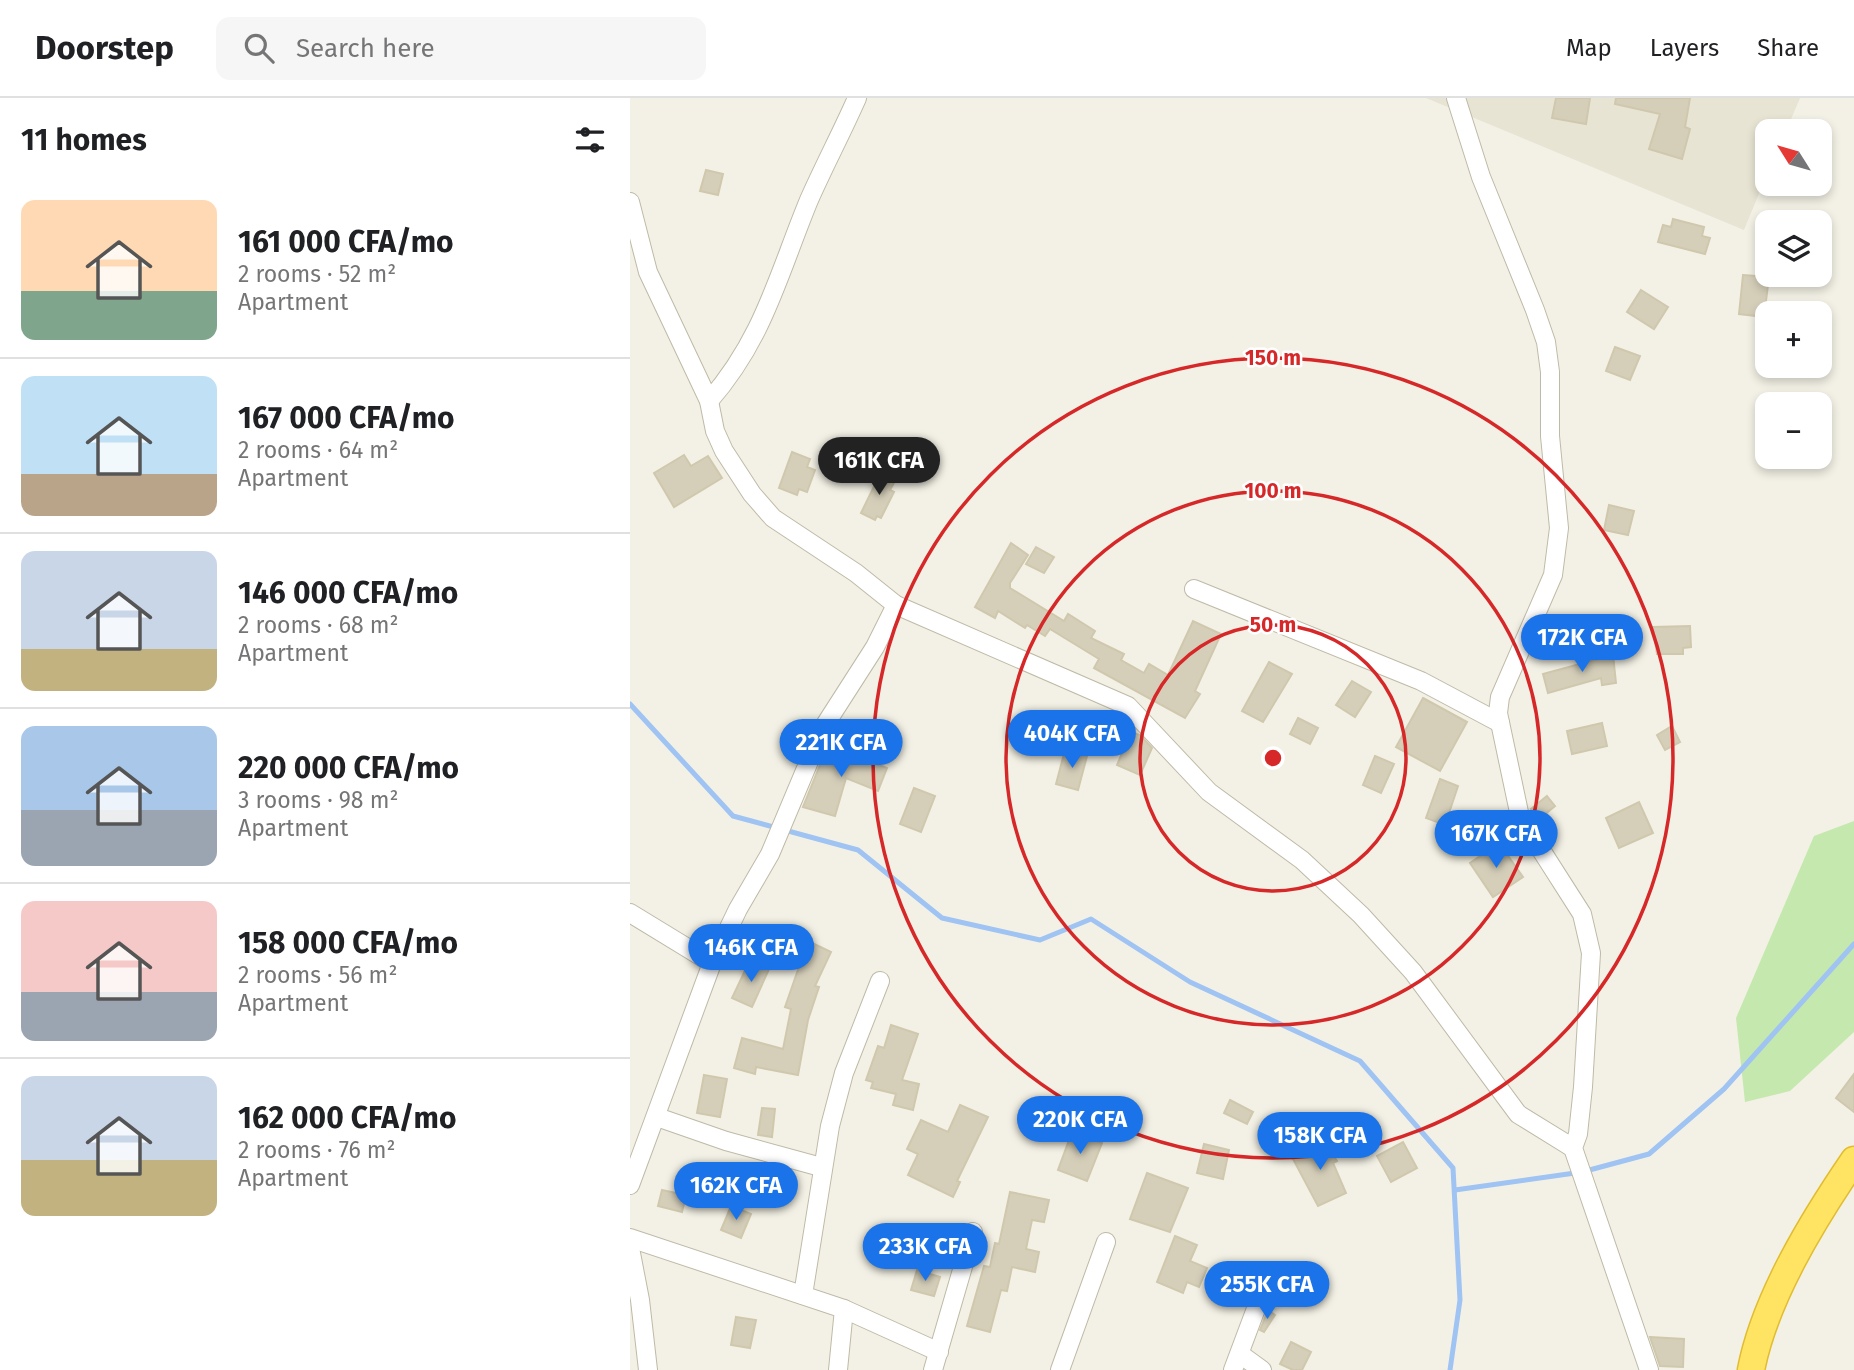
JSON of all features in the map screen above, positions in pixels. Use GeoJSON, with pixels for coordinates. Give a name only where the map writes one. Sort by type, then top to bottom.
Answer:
{"type":"FeatureCollection","features":[{"type":"Feature","properties":{"kind":"highway"},"geometry":{"type":"LineString","coordinates":[[1751,1370],[1769,1314],[1791,1265],[1854,1160]]}},
{"type":"Feature","properties":{"kind":"street"},"geometry":{"type":"LineString","coordinates":[[1456,98],[1481,177],[1546,342],[1550,372],[1550,436],[1559,528],[1553,575],[1500,697],[1500,723],[1520,817],[1575,901],[1589,935],[1591,953],[1583,1087],[1578,1134],[1573,1148],[1649,1370]]}},
{"type":"Feature","properties":{"kind":"street"},"geometry":{"type":"LineString","coordinates":[[709,401],[735,371],[757,334],[810,200],[855,100]]}},
{"type":"Feature","properties":{"kind":"street"},"geometry":{"type":"LineString","coordinates":[[630,202],[648,272],[709,401],[715,431],[724,451],[752,494],[773,518],[856,573],[896,605],[1128,706],[1209,792],[1302,860],[1362,915],[1413,972],[1518,1114],[1573,1148]]}},
{"type":"Feature","properties":{"kind":"street"},"geometry":{"type":"LineString","coordinates":[[1194,589],[1421,681],[1500,723]]}},
{"type":"Feature","properties":{"kind":"street"},"geometry":{"type":"LineString","coordinates":[[630,1185],[657,1117],[694,1005],[712,963],[738,909],[770,854],[823,728],[875,647],[896,605]]}},
{"type":"Feature","properties":{"kind":"street"},"geometry":{"type":"LineString","coordinates":[[630,914],[712,963]]}},
{"type":"Feature","properties":{"kind":"street"},"geometry":{"type":"LineString","coordinates":[[803,1295],[821,1167],[844,1073],[880,981]]}},
{"type":"Feature","properties":{"kind":"street"},"geometry":{"type":"LineString","coordinates":[[657,1117],[726,1141],[821,1167]]}},
{"type":"Feature","properties":{"kind":"street"},"geometry":{"type":"LineString","coordinates":[[933,1370],[973,1232]]}},
{"type":"Feature","properties":{"kind":"street"},"geometry":{"type":"LineString","coordinates":[[630,1238],[844,1309],[939,1352]]}},
{"type":"Feature","properties":{"kind":"street"},"geometry":{"type":"LineString","coordinates":[[1060,1370],[1106,1242]]}},
{"type":"Feature","properties":{"kind":"street"},"geometry":{"type":"LineString","coordinates":[[630,1248],[640,1300],[648,1370]]}},
{"type":"Feature","properties":{"kind":"street"},"geometry":{"type":"LineString","coordinates":[[1257,1306],[1237,1362],[1262,1370]]}},
{"type":"Feature","properties":{"kind":"street"},"geometry":{"type":"LineString","coordinates":[[838,1370],[844,1309]]}},
{"type":"Feature","properties":{"kind":"shaded area"},"geometry":{"type":"Polygon","coordinates":[[[1426,98],[1800,98],[1791,119],[1755,119],[1755,196],[1758,196],[1744,230],[1426,98]]]}},
{"type":"Feature","properties":{"kind":"green space"},"geometry":{"type":"Polygon","coordinates":[[[1854,821],[1854,1032],[1790,1091],[1745,1102],[1736,1018],[1814,836],[1854,821]]]}},
{"type":"Feature","properties":{"kind":"building"},"geometry":{"type":"Polygon","coordinates":[[[1556,98],[1590,98],[1586,124],[1552,118],[1556,98]]]}},
{"type":"Feature","properties":{"kind":"building"},"geometry":{"type":"Polygon","coordinates":[[[1616,98],[1690,98],[1685,127],[1690,129],[1682,159],[1649,149],[1660,114],[1615,104],[1616,98]]]}},
{"type":"Feature","properties":{"kind":"building"},"geometry":{"type":"Polygon","coordinates":[[[706,170],[723,174],[718,195],[700,191],[706,170]]]}},
{"type":"Feature","properties":{"kind":"building"},"geometry":{"type":"Polygon","coordinates":[[[1673,219],[1704,227],[1702,236],[1710,238],[1705,254],[1658,242],[1663,225],[1671,227],[1673,219]]]}},
{"type":"Feature","properties":{"kind":"building"},"geometry":{"type":"Polygon","coordinates":[[[1743,275],[1755,276],[1755,287],[1768,287],[1766,301],[1755,301],[1755,316],[1739,314],[1743,275]]]}},
{"type":"Feature","properties":{"kind":"building"},"geometry":{"type":"Polygon","coordinates":[[[1641,290],[1668,307],[1654,329],[1627,312],[1641,290]]]}},
{"type":"Feature","properties":{"kind":"building"},"geometry":{"type":"Polygon","coordinates":[[[1615,347],[1640,356],[1630,380],[1606,371],[1615,347]]]}},
{"type":"Feature","properties":{"kind":"building"},"geometry":{"type":"Polygon","coordinates":[[[792,452],[810,459],[807,467],[815,470],[807,492],[799,489],[797,495],[779,488],[792,452]]]}},
{"type":"Feature","properties":{"kind":"building"},"geometry":{"type":"Polygon","coordinates":[[[684,455],[691,466],[708,456],[722,478],[674,507],[654,473],[684,455]]]}},
{"type":"Feature","properties":{"kind":"building"},"geometry":{"type":"Polygon","coordinates":[[[881,472],[896,479],[890,490],[894,492],[881,518],[877,516],[875,520],[861,513],[881,472]]]}},
{"type":"Feature","properties":{"kind":"building"},"geometry":{"type":"Polygon","coordinates":[[[1609,505],[1634,511],[1628,535],[1604,530],[1609,505]]]}},
{"type":"Feature","properties":{"kind":"building"},"geometry":{"type":"Polygon","coordinates":[[[1011,543],[1028,555],[1010,583],[1010,588],[1064,621],[1068,614],[1095,631],[1091,638],[1124,654],[1121,660],[1144,673],[1149,664],[1168,675],[1193,621],[1221,634],[1195,691],[1200,694],[1185,718],[1094,668],[1099,659],[1050,629],[1045,636],[1027,625],[1025,628],[998,611],[995,618],[975,607],[1011,543]]]}},
{"type":"Feature","properties":{"kind":"building"},"geometry":{"type":"Polygon","coordinates":[[[1036,547],[1054,557],[1044,573],[1026,564],[1036,547]]]}},
{"type":"Feature","properties":{"kind":"building"},"geometry":{"type":"Polygon","coordinates":[[[1690,626],[1691,647],[1683,648],[1683,654],[1657,654],[1653,627],[1690,626]]]}},
{"type":"Feature","properties":{"kind":"building"},"geometry":{"type":"Polygon","coordinates":[[[1613,655],[1616,683],[1602,685],[1601,678],[1548,693],[1543,674],[1613,655]]]}},
{"type":"Feature","properties":{"kind":"building"},"geometry":{"type":"Polygon","coordinates":[[[1269,662],[1292,674],[1263,722],[1242,711],[1269,662]]]}},
{"type":"Feature","properties":{"kind":"building"},"geometry":{"type":"Polygon","coordinates":[[[1352,681],[1371,692],[1355,717],[1336,705],[1352,681]]]}},
{"type":"Feature","properties":{"kind":"building"},"geometry":{"type":"Polygon","coordinates":[[[1423,698],[1467,722],[1440,771],[1396,747],[1423,698]]]}},
{"type":"Feature","properties":{"kind":"building"},"geometry":{"type":"Polygon","coordinates":[[[1298,718],[1318,728],[1310,744],[1290,734],[1298,718]]]}},
{"type":"Feature","properties":{"kind":"building"},"geometry":{"type":"Polygon","coordinates":[[[1602,723],[1607,746],[1572,754],[1567,731],[1602,723]]]}},
{"type":"Feature","properties":{"kind":"building"},"geometry":{"type":"Polygon","coordinates":[[[1672,726],[1680,742],[1665,750],[1657,735],[1672,726]]]}},
{"type":"Feature","properties":{"kind":"building"},"geometry":{"type":"Polygon","coordinates":[[[1131,732],[1140,735],[1152,748],[1140,775],[1117,765],[1131,732]]]}},
{"type":"Feature","properties":{"kind":"building"},"geometry":{"type":"Polygon","coordinates":[[[828,745],[887,768],[878,791],[846,778],[835,816],[803,807],[828,745]]]}},
{"type":"Feature","properties":{"kind":"building"},"geometry":{"type":"Polygon","coordinates":[[[1065,750],[1087,756],[1078,790],[1056,784],[1065,750]]]}},
{"type":"Feature","properties":{"kind":"building"},"geometry":{"type":"Polygon","coordinates":[[[1375,756],[1394,764],[1381,793],[1363,785],[1375,756]]]}},
{"type":"Feature","properties":{"kind":"building"},"geometry":{"type":"Polygon","coordinates":[[[1440,779],[1458,786],[1445,825],[1426,818],[1440,779]]]}},
{"type":"Feature","properties":{"kind":"building"},"geometry":{"type":"Polygon","coordinates":[[[914,788],[935,796],[921,832],[900,824],[914,788]]]}},
{"type":"Feature","properties":{"kind":"building"},"geometry":{"type":"Polygon","coordinates":[[[1547,796],[1555,806],[1539,819],[1531,809],[1547,796]]]}},
{"type":"Feature","properties":{"kind":"building"},"geometry":{"type":"Polygon","coordinates":[[[1639,802],[1653,833],[1619,848],[1606,818],[1639,802]]]}},
{"type":"Feature","properties":{"kind":"building"},"geometry":{"type":"Polygon","coordinates":[[[1499,843],[1523,877],[1493,897],[1470,863],[1499,843]]]}},
{"type":"Feature","properties":{"kind":"building"},"geometry":{"type":"Polygon","coordinates":[[[808,941],[831,952],[815,986],[819,987],[808,1020],[798,1075],[756,1067],[755,1074],[734,1068],[742,1038],[783,1049],[791,1009],[785,1007],[808,941]]]}},
{"type":"Feature","properties":{"kind":"building"},"geometry":{"type":"Polygon","coordinates":[[[750,960],[769,969],[752,1007],[732,998],[750,960]]]}},
{"type":"Feature","properties":{"kind":"building"},"geometry":{"type":"Polygon","coordinates":[[[891,1025],[918,1034],[902,1080],[919,1084],[913,1110],[893,1105],[896,1094],[871,1088],[873,1082],[866,1080],[878,1046],[884,1048],[891,1025]]]}},
{"type":"Feature","properties":{"kind":"building"},"geometry":{"type":"Polygon","coordinates":[[[1854,1074],[1854,1112],[1836,1098],[1854,1074]]]}},
{"type":"Feature","properties":{"kind":"building"},"geometry":{"type":"Polygon","coordinates":[[[704,1075],[727,1079],[720,1117],[697,1113],[704,1075]]]}},
{"type":"Feature","properties":{"kind":"building"},"geometry":{"type":"Polygon","coordinates":[[[1230,1100],[1253,1112],[1247,1124],[1224,1113],[1230,1100]]]}},
{"type":"Feature","properties":{"kind":"building"},"geometry":{"type":"Polygon","coordinates":[[[960,1105],[988,1117],[957,1181],[960,1182],[953,1197],[908,1175],[918,1154],[907,1149],[921,1120],[948,1132],[960,1105]]]}},
{"type":"Feature","properties":{"kind":"building"},"geometry":{"type":"Polygon","coordinates":[[[762,1108],[775,1109],[772,1137],[758,1135],[762,1108]]]}},
{"type":"Feature","properties":{"kind":"building"},"geometry":{"type":"Polygon","coordinates":[[[1072,1132],[1102,1143],[1087,1181],[1058,1170],[1072,1132]]]}},
{"type":"Feature","properties":{"kind":"building"},"geometry":{"type":"Polygon","coordinates":[[[1322,1138],[1337,1161],[1333,1163],[1346,1193],[1318,1206],[1292,1157],[1322,1138]]]}},
{"type":"Feature","properties":{"kind":"building"},"geometry":{"type":"Polygon","coordinates":[[[1403,1142],[1417,1168],[1391,1182],[1377,1156],[1403,1142]]]}},
{"type":"Feature","properties":{"kind":"building"},"geometry":{"type":"Polygon","coordinates":[[[1204,1144],[1229,1150],[1223,1179],[1197,1173],[1204,1144]]]}},
{"type":"Feature","properties":{"kind":"building"},"geometry":{"type":"Polygon","coordinates":[[[1147,1173],[1188,1188],[1170,1232],[1130,1219],[1147,1173]]]}},
{"type":"Feature","properties":{"kind":"building"},"geometry":{"type":"Polygon","coordinates":[[[662,1190],[686,1195],[682,1212],[658,1206],[662,1190]]]}},
{"type":"Feature","properties":{"kind":"building"},"geometry":{"type":"Polygon","coordinates":[[[1010,1192],[1049,1200],[1044,1222],[1032,1220],[1026,1249],[1039,1252],[1035,1272],[1012,1267],[1007,1291],[1001,1290],[990,1332],[967,1326],[984,1266],[990,1267],[995,1243],[999,1244],[1010,1192]]]}},
{"type":"Feature","properties":{"kind":"building"},"geometry":{"type":"Polygon","coordinates":[[[731,1206],[751,1214],[741,1238],[721,1230],[731,1206]]]}},
{"type":"Feature","properties":{"kind":"building"},"geometry":{"type":"Polygon","coordinates":[[[1175,1236],[1197,1245],[1190,1261],[1207,1268],[1199,1287],[1187,1282],[1183,1293],[1157,1282],[1175,1236]]]}},
{"type":"Feature","properties":{"kind":"building"},"geometry":{"type":"Polygon","coordinates":[[[917,1270],[940,1277],[934,1296],[911,1290],[917,1270]]]}},
{"type":"Feature","properties":{"kind":"building"},"geometry":{"type":"Polygon","coordinates":[[[1268,1310],[1275,1315],[1264,1332],[1260,1330],[1268,1310]]]}},
{"type":"Feature","properties":{"kind":"building"},"geometry":{"type":"Polygon","coordinates":[[[736,1317],[756,1320],[750,1348],[731,1345],[736,1317]]]}},
{"type":"Feature","properties":{"kind":"building"},"geometry":{"type":"Polygon","coordinates":[[[1650,1337],[1684,1339],[1683,1367],[1660,1366],[1650,1337]]]}},
{"type":"Feature","properties":{"kind":"building"},"geometry":{"type":"Polygon","coordinates":[[[1291,1342],[1311,1352],[1302,1370],[1293,1370],[1280,1364],[1291,1342]]]}},
{"type":"Feature","properties":{"kind":"waterway"},"geometry":{"type":"LineString","coordinates":[[630,704],[733,816],[858,850],[942,918],[1040,940],[1091,919],[1190,982],[1360,1061],[1453,1168],[1460,1300],[1450,1370]]}},
{"type":"Feature","properties":{"kind":"waterway"},"geometry":{"type":"LineString","coordinates":[[1455,1190],[1582,1172],[1649,1154],[1724,1089],[1854,944]]}}]}
